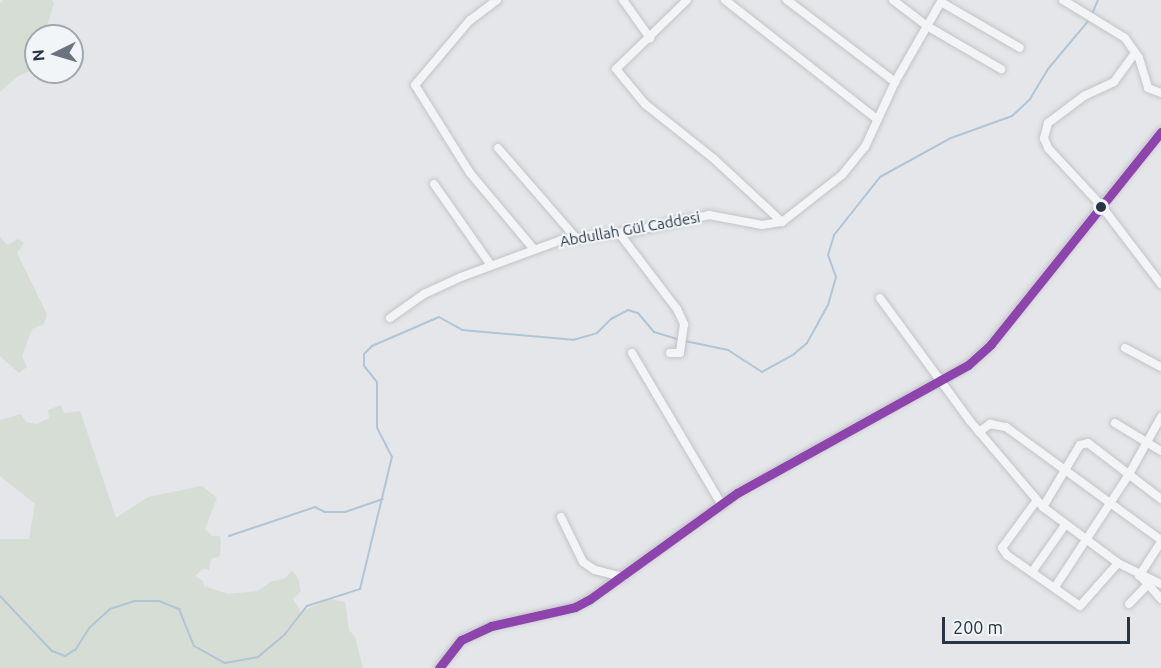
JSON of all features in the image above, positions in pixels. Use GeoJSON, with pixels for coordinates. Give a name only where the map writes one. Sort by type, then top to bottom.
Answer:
{"type":"FeatureCollection","features":[{"type":"Feature","properties":{"kind":"street"},"geometry":{"type":"LineString","coordinates":[[497,0],[470,20],[415,85],[470,173],[533,248]]}},
{"type":"Feature","properties":{"kind":"street"},"geometry":{"type":"LineString","coordinates":[[623,0],[650,39]]}},
{"type":"Feature","properties":{"kind":"street"},"geometry":{"type":"LineString","coordinates":[[687,0],[650,39],[616,69],[645,104],[713,158],[782,222],[842,175],[865,147],[895,82],[941,1],[1020,48]]}},
{"type":"Feature","properties":{"kind":"street"},"geometry":{"type":"LineString","coordinates":[[725,0],[877,119]]}},
{"type":"Feature","properties":{"kind":"street"},"geometry":{"type":"LineString","coordinates":[[787,0],[895,82]]}},
{"type":"Feature","properties":{"kind":"street"},"geometry":{"type":"LineString","coordinates":[[892,0],[927,26],[1001,69]]}},
{"type":"Feature","properties":{"kind":"street"},"geometry":{"type":"LineString","coordinates":[[1063,0],[1125,38],[1135,53],[1148,88],[1161,93]]}},
{"type":"Feature","properties":{"kind":"street"},"geometry":{"type":"LineString","coordinates":[[1135,53],[1117,79],[1084,96],[1048,123],[1045,130],[1048,148],[1100,204],[1161,284]]}},
{"type":"Feature","properties":{"kind":"street"},"geometry":{"type":"LineString","coordinates":[[439,668],[461,640],[491,626],[575,607],[623,576],[737,493],[968,365],[991,344],[1100,204],[1161,132]]}},
{"type":"Feature","properties":{"kind":"street"},"geometry":{"type":"LineString","coordinates":[[498,148],[576,238]]}},
{"type":"Feature","properties":{"kind":"street"},"geometry":{"type":"LineString","coordinates":[[434,184],[490,264]]}},
{"type":"Feature","properties":{"kind":"street","name":"Abdullah Gül Caddesi"},"geometry":{"type":"LineString","coordinates":[[390,318],[424,294],[490,264],[533,248],[576,238],[619,233],[709,215],[762,225],[782,222]]}},
{"type":"Feature","properties":{"kind":"street"},"geometry":{"type":"LineString","coordinates":[[619,233],[677,309],[685,335],[680,353],[670,353]]}},
{"type":"Feature","properties":{"kind":"street"},"geometry":{"type":"LineString","coordinates":[[880,298],[939,382],[1040,503],[1065,525],[1143,579],[1161,599]]}},
{"type":"Feature","properties":{"kind":"street"},"geometry":{"type":"LineString","coordinates":[[1125,348],[1161,367]]}},
{"type":"Feature","properties":{"kind":"street"},"geometry":{"type":"LineString","coordinates":[[632,353],[722,505]]}},
{"type":"Feature","properties":{"kind":"street"},"geometry":{"type":"LineString","coordinates":[[1055,587],[1128,476],[1145,441],[1161,417]]}},
{"type":"Feature","properties":{"kind":"street"},"geometry":{"type":"LineString","coordinates":[[1115,423],[1161,451]]}},
{"type":"Feature","properties":{"kind":"street"},"geometry":{"type":"LineString","coordinates":[[979,432],[990,424],[1006,427],[1161,541],[1129,604]]}},
{"type":"Feature","properties":{"kind":"street"},"geometry":{"type":"LineString","coordinates":[[1118,563],[1080,606],[1002,548],[1067,472],[1080,446],[1088,443],[1128,476],[1160,497]]}},
{"type":"Feature","properties":{"kind":"street"},"geometry":{"type":"LineString","coordinates":[[561,518],[583,562],[595,570],[623,576]]}},
{"type":"Feature","properties":{"kind":"street"},"geometry":{"type":"LineString","coordinates":[[1032,572],[1065,525]]}},
{"type":"Feature","properties":{"kind":"street"},"geometry":{"type":"LineString","coordinates":[[1143,579],[1161,584]]}},
{"type":"Feature","properties":{"kind":"shaded area"},"geometry":{"type":"Polygon","coordinates":[[[3,0],[52,0],[54,3],[48,24],[24,24],[24,74],[0,92],[0,3],[3,0]]]}},
{"type":"Feature","properties":{"kind":"shaded area"},"geometry":{"type":"Polygon","coordinates":[[[0,237],[7,245],[18,239],[24,243],[17,253],[47,314],[44,324],[32,329],[22,356],[27,367],[19,373],[0,356],[0,237]]]}},
{"type":"Feature","properties":{"kind":"shaded area"},"geometry":{"type":"Polygon","coordinates":[[[61,405],[64,413],[80,411],[116,518],[148,497],[202,486],[217,498],[205,529],[212,536],[220,536],[220,556],[211,559],[209,570],[203,569],[195,576],[203,581],[204,586],[228,594],[258,591],[272,581],[284,579],[292,571],[298,578],[301,591],[293,599],[301,612],[330,599],[345,602],[349,630],[355,637],[363,668],[0,668],[0,539],[29,539],[35,504],[0,476],[0,420],[21,414],[26,422],[37,424],[49,418],[48,410],[61,405]]]}},
{"type":"Feature","properties":{"kind":"waterway"},"geometry":{"type":"LineString","coordinates":[[1092,14],[1098,0]]}},
{"type":"Feature","properties":{"kind":"waterway"},"geometry":{"type":"LineString","coordinates":[[685,341],[728,350],[762,372],[794,354],[807,343],[828,305],[836,277],[828,255],[834,235],[880,177],[951,138],[1012,116],[1030,99],[1048,69],[1090,19]]}},
{"type":"Feature","properties":{"kind":"waterway"},"geometry":{"type":"LineString","coordinates":[[0,596],[52,651],[65,656],[76,649],[89,628],[110,609],[134,601],[159,601],[179,609],[194,646],[225,663],[258,657],[285,634],[307,606],[360,589],[392,457],[377,428],[377,382],[364,366],[364,354],[372,346],[439,317],[462,330],[573,340],[597,333],[611,319],[628,310],[638,313],[654,332],[680,340]]}},
{"type":"Feature","properties":{"kind":"waterway"},"geometry":{"type":"LineString","coordinates":[[229,536],[315,507],[325,512],[345,512],[383,499]]}},
{"type":"Feature","properties":{"kind":"transit line"},"geometry":{"type":"LineString","coordinates":[[439,668],[461,640],[491,626],[575,607],[590,599],[737,493],[968,365],[991,344],[1161,132]]}}]}
